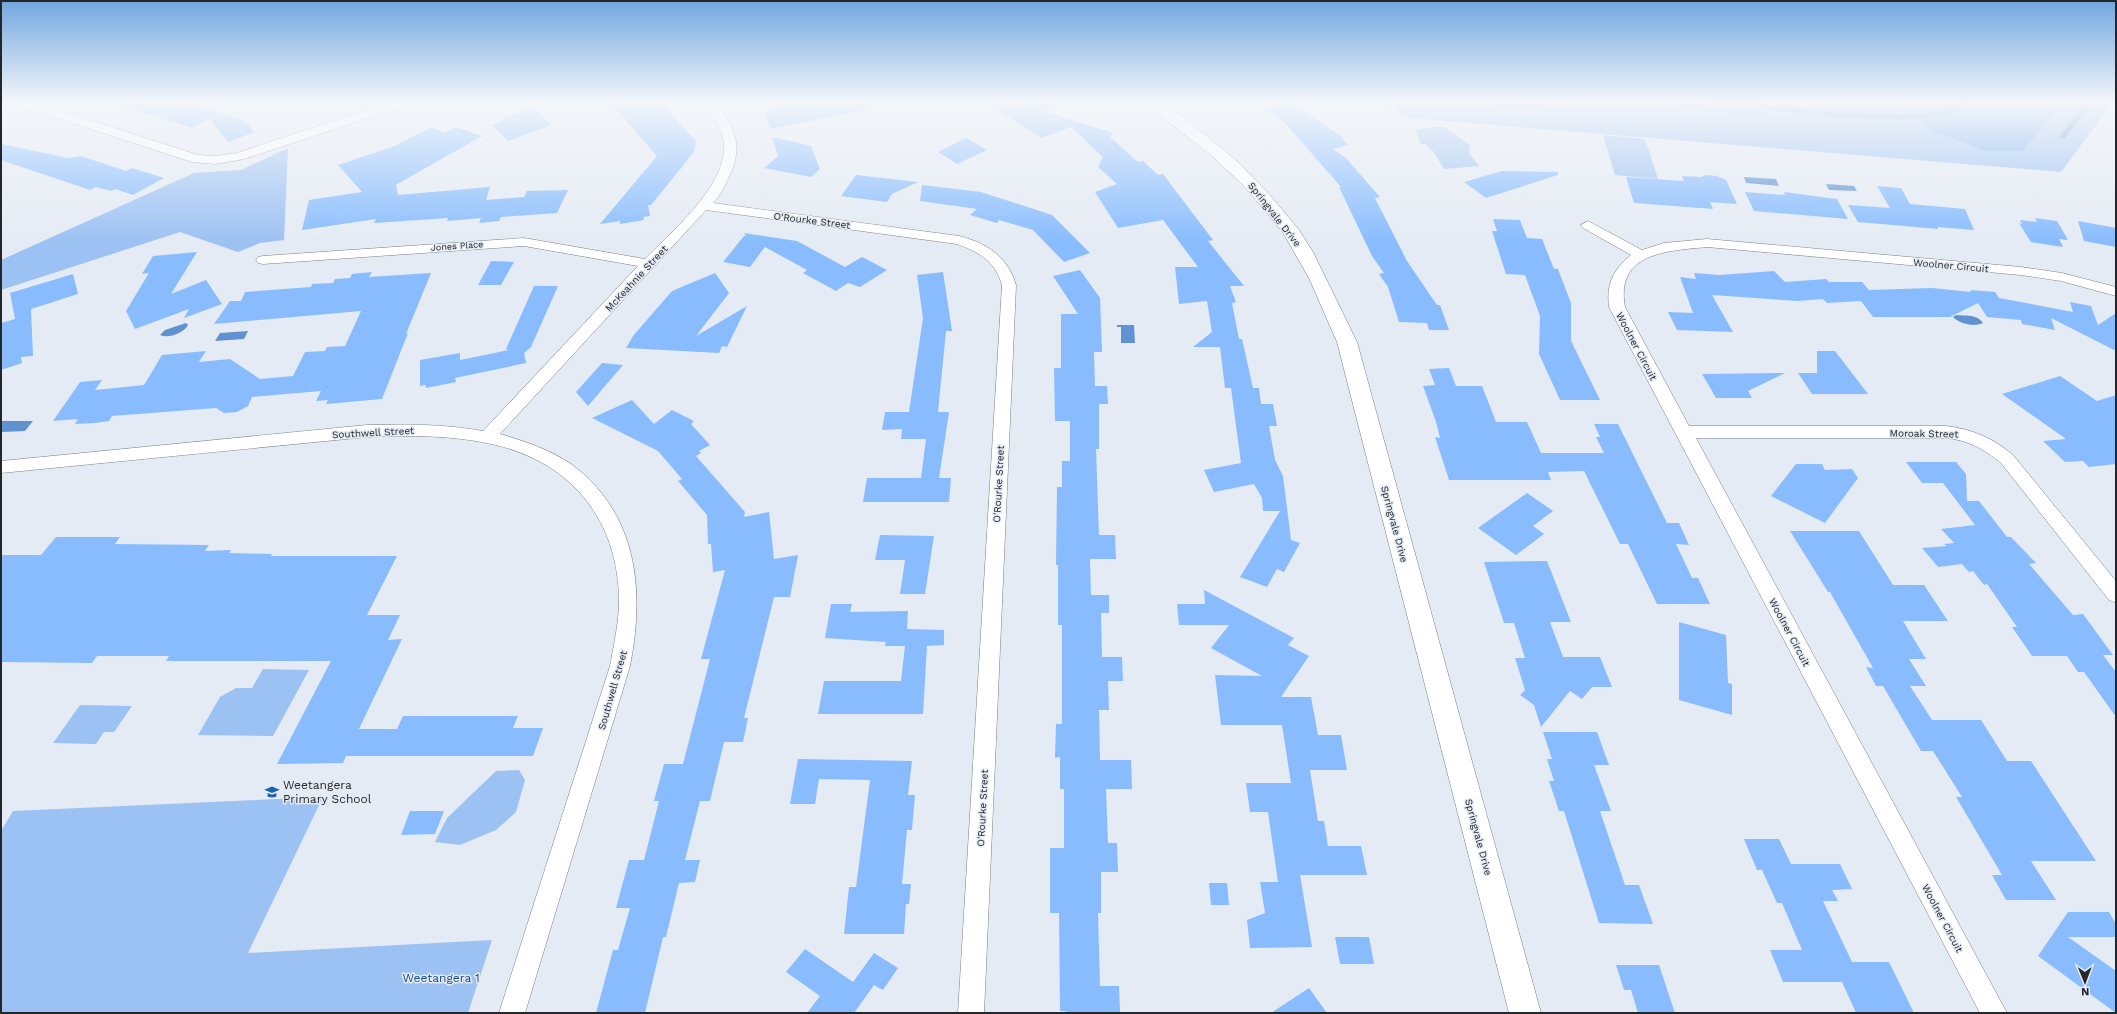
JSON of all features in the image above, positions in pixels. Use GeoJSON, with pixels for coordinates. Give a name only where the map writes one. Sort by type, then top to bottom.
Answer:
{"type":"FeatureCollection","features":[{"type":"Feature","properties":{"kind":"main road","name":"Springvale Drive"},"geometry":{"type":"LineString","coordinates":[[1213,148],[1256,189],[1297,239],[1326,292],[1347,342],[1526,1013]]}},
{"type":"Feature","properties":{"kind":"street"},"geometry":{"type":"LineString","coordinates":[[164,148],[197,159],[209,160],[240,156],[263,148]]}},
{"type":"Feature","properties":{"kind":"street","name":"McKeahnie Street"},"geometry":{"type":"LineString","coordinates":[[487,438],[703,206],[724,177],[731,148]]}},
{"type":"Feature","properties":{"kind":"street","name":"O'Rourke Street"},"geometry":{"type":"LineString","coordinates":[[703,206],[959,240],[978,246],[994,256],[1004,269],[1007,277],[1009,285],[972,1013]]}},
{"type":"Feature","properties":{"kind":"street"},"geometry":{"type":"LineString","coordinates":[[1588,225],[1641,255]]}},
{"type":"Feature","properties":{"kind":"street","name":"Jones Place"},"geometry":{"type":"LineString","coordinates":[[263,260],[524,242],[548,245],[649,264]]}},
{"type":"Feature","properties":{"kind":"street","name":"Woolner Circuit"},"geometry":{"type":"LineString","coordinates":[[1994,1013],[1682,432],[1617,307],[1615,297],[1617,280],[1626,265],[1641,255],[1664,247],[1707,243],[2021,271],[2062,277],[2116,292]]}},
{"type":"Feature","properties":{"kind":"street","name":"Southwell Street"},"geometry":{"type":"LineString","coordinates":[[1,467],[395,429],[458,433],[526,447],[573,474],[586,486],[598,500],[616,533],[626,571],[628,593],[626,640],[620,666],[512,1013]]}},
{"type":"Feature","properties":{"kind":"street","name":"Moroak Street"},"geometry":{"type":"LineString","coordinates":[[1682,432],[1946,432],[1964,434],[1989,444],[2007,459],[2116,595]]}},
{"type":"Feature","properties":{"kind":"green space"},"geometry":{"type":"Polygon","coordinates":[[[288,148],[284,240],[260,243],[238,252],[180,232],[1,290],[1,260],[194,173],[241,170],[288,148]]]}},
{"type":"Feature","properties":{"kind":"green space"},"geometry":{"type":"Polygon","coordinates":[[[1430,148],[1470,148],[1469,153],[1479,166],[1444,169],[1430,148]]]}},
{"type":"Feature","properties":{"kind":"green space"},"geometry":{"type":"Polygon","coordinates":[[[1607,148],[1648,148],[1658,179],[1615,175],[1607,148]]]}},
{"type":"Feature","properties":{"kind":"green space"},"geometry":{"type":"Polygon","coordinates":[[[1775,148],[2079,148],[2061,172],[1775,148]]]}},
{"type":"Feature","properties":{"kind":"green space"},"geometry":{"type":"Polygon","coordinates":[[[263,669],[309,670],[273,736],[198,735],[220,697],[236,688],[252,688],[263,669]]]}},
{"type":"Feature","properties":{"kind":"green space"},"geometry":{"type":"Polygon","coordinates":[[[80,705],[132,706],[114,732],[104,732],[96,744],[53,743],[80,705]]]}},
{"type":"Feature","properties":{"kind":"green space"},"geometry":{"type":"Polygon","coordinates":[[[519,770],[525,780],[516,812],[496,830],[460,845],[435,842],[447,818],[496,771],[519,770]]]}},
{"type":"Feature","properties":{"kind":"green space","name":"Weetangera 1"},"geometry":{"type":"Polygon","coordinates":[[[323,797],[248,953],[492,940],[468,1013],[1,1013],[1,831],[13,811],[323,797]]]}},
{"type":"Feature","properties":{"kind":"shaded area"},"geometry":{"type":"Polygon","coordinates":[[[1979,148],[2025,148],[2023,151],[1986,151],[1979,148]]]}},
{"type":"Feature","properties":{"kind":"shaded area"},"geometry":{"type":"Polygon","coordinates":[[[1744,177],[1776,179],[1779,186],[1746,183],[1744,177]]]}},
{"type":"Feature","properties":{"kind":"shaded area"},"geometry":{"type":"Polygon","coordinates":[[[1826,184],[1854,186],[1857,191],[1829,190],[1826,184]]]}},
{"type":"Feature","properties":{"kind":"shaded area"},"geometry":{"type":"Polygon","coordinates":[[[1956,315],[1978,318],[1983,323],[1972,325],[1963,323],[1953,317],[1956,315]]]}},
{"type":"Feature","properties":{"kind":"shaded area"},"geometry":{"type":"Polygon","coordinates":[[[186,323],[188,325],[186,328],[179,333],[171,336],[160,335],[165,330],[186,323]]]}},
{"type":"Feature","properties":{"kind":"shaded area"},"geometry":{"type":"Polygon","coordinates":[[[1117,325],[1134,325],[1135,343],[1121,343],[1121,327],[1117,327],[1117,325]]]}},
{"type":"Feature","properties":{"kind":"shaded area"},"geometry":{"type":"Polygon","coordinates":[[[248,331],[244,339],[215,341],[220,333],[248,331]]]}},
{"type":"Feature","properties":{"kind":"shaded area"},"geometry":{"type":"Polygon","coordinates":[[[1,421],[33,421],[25,431],[1,432],[1,421]]]}},
{"type":"Feature","properties":{"kind":"building"},"geometry":{"type":"Polygon","coordinates":[[[1,148],[22,148],[69,158],[81,156],[126,171],[132,168],[164,178],[133,195],[115,189],[111,191],[96,187],[90,190],[1,160],[1,148]]]}},
{"type":"Feature","properties":{"kind":"building"},"geometry":{"type":"Polygon","coordinates":[[[388,148],[460,148],[394,186],[396,185],[398,195],[490,187],[486,200],[524,197],[527,191],[568,190],[557,213],[501,217],[499,221],[479,223],[481,218],[447,221],[448,218],[374,223],[376,219],[302,230],[309,200],[362,192],[338,165],[388,148]]]}},
{"type":"Feature","properties":{"kind":"building"},"geometry":{"type":"Polygon","coordinates":[[[650,148],[695,148],[694,152],[651,205],[648,205],[650,216],[643,217],[644,220],[620,224],[620,221],[600,224],[657,156],[650,148]]]}},
{"type":"Feature","properties":{"kind":"building"},"geometry":{"type":"Polygon","coordinates":[[[776,148],[812,148],[820,169],[811,177],[764,168],[778,156],[776,148]]]}},
{"type":"Feature","properties":{"kind":"building"},"geometry":{"type":"Polygon","coordinates":[[[945,148],[984,148],[987,150],[957,164],[938,152],[945,148]]]}},
{"type":"Feature","properties":{"kind":"building"},"geometry":{"type":"Polygon","coordinates":[[[1094,148],[1123,148],[1138,162],[1143,161],[1158,175],[1163,174],[1213,240],[1208,241],[1244,286],[1230,286],[1236,302],[1232,303],[1239,339],[1242,339],[1253,388],[1259,388],[1261,404],[1273,404],[1277,426],[1269,426],[1275,460],[1283,476],[1291,540],[1300,543],[1284,572],[1277,569],[1267,587],[1240,577],[1280,511],[1263,511],[1262,498],[1254,484],[1214,492],[1204,470],[1241,463],[1231,388],[1225,388],[1220,347],[1193,347],[1212,332],[1207,301],[1179,304],[1175,267],[1198,267],[1163,220],[1118,228],[1095,192],[1117,184],[1098,167],[1103,157],[1094,148]]]}},
{"type":"Feature","properties":{"kind":"building"},"geometry":{"type":"Polygon","coordinates":[[[1307,148],[1336,148],[1333,149],[1345,157],[1380,197],[1375,198],[1407,261],[1437,305],[1440,305],[1449,330],[1429,330],[1427,323],[1399,322],[1388,287],[1379,274],[1384,273],[1372,256],[1339,187],[1341,187],[1307,148]]]}},
{"type":"Feature","properties":{"kind":"building"},"geometry":{"type":"Polygon","coordinates":[[[1502,171],[1558,172],[1558,175],[1486,198],[1464,182],[1502,171]]]}},
{"type":"Feature","properties":{"kind":"building"},"geometry":{"type":"Polygon","coordinates":[[[856,175],[918,182],[892,194],[887,202],[841,196],[856,175]]]}},
{"type":"Feature","properties":{"kind":"building"},"geometry":{"type":"Polygon","coordinates":[[[1706,175],[1717,176],[1726,180],[1737,204],[1710,202],[1713,209],[1634,203],[1626,177],[1684,181],[1682,176],[1701,177],[1706,175]]]}},
{"type":"Feature","properties":{"kind":"building"},"geometry":{"type":"Polygon","coordinates":[[[922,185],[981,192],[1052,215],[1090,253],[1064,262],[1033,230],[999,220],[997,223],[970,215],[977,209],[920,201],[922,185]]]}},
{"type":"Feature","properties":{"kind":"building"},"geometry":{"type":"Polygon","coordinates":[[[1877,186],[1901,188],[1910,204],[1965,209],[1974,230],[1937,227],[1938,229],[1858,222],[1848,205],[1890,208],[1877,186]]]}},
{"type":"Feature","properties":{"kind":"building"},"geometry":{"type":"Polygon","coordinates":[[[1745,192],[1785,195],[1784,192],[1837,199],[1848,219],[1754,211],[1745,192]]]}},
{"type":"Feature","properties":{"kind":"building"},"geometry":{"type":"Polygon","coordinates":[[[2035,218],[2057,221],[2068,240],[2059,239],[2063,247],[2031,242],[2019,223],[2022,224],[2020,220],[2037,222],[2035,218]]]}},
{"type":"Feature","properties":{"kind":"building"},"geometry":{"type":"Polygon","coordinates":[[[1493,219],[1520,220],[1527,238],[1542,239],[1554,269],[1558,269],[1571,303],[1571,341],[1600,400],[1560,400],[1539,354],[1540,316],[1525,275],[1506,274],[1492,231],[1497,231],[1493,219]]]}},
{"type":"Feature","properties":{"kind":"building"},"geometry":{"type":"Polygon","coordinates":[[[2078,221],[2116,228],[2116,247],[2084,241],[2078,221]]]}},
{"type":"Feature","properties":{"kind":"building"},"geometry":{"type":"Polygon","coordinates":[[[744,233],[797,241],[845,267],[862,257],[887,270],[860,287],[848,283],[836,291],[803,273],[807,270],[765,247],[750,267],[723,262],[744,236],[746,236],[744,233]]]}},
{"type":"Feature","properties":{"kind":"building"},"geometry":{"type":"Polygon","coordinates":[[[197,252],[171,294],[206,280],[222,304],[184,318],[189,309],[135,329],[126,311],[149,273],[142,274],[153,256],[197,252]]]}},
{"type":"Feature","properties":{"kind":"building"},"geometry":{"type":"Polygon","coordinates":[[[491,261],[514,262],[501,285],[478,285],[491,261]]]}},
{"type":"Feature","properties":{"kind":"building"},"geometry":{"type":"Polygon","coordinates":[[[1080,270],[1100,298],[1102,352],[1094,352],[1095,386],[1107,386],[1108,404],[1099,404],[1099,449],[1096,449],[1099,535],[1115,535],[1116,559],[1090,559],[1091,595],[1109,595],[1109,613],[1101,613],[1102,657],[1122,657],[1123,681],[1108,681],[1109,710],[1099,710],[1100,760],[1131,760],[1132,789],[1106,789],[1108,843],[1117,843],[1118,872],[1101,872],[1101,913],[1098,913],[1100,986],[1119,986],[1120,1013],[1066,1013],[1066,1011],[1060,1011],[1059,913],[1050,913],[1050,848],[1064,848],[1064,789],[1060,789],[1060,757],[1055,758],[1056,724],[1062,724],[1062,625],[1058,625],[1058,565],[1056,565],[1057,487],[1062,487],[1062,461],[1070,461],[1070,421],[1055,421],[1054,368],[1061,368],[1061,314],[1078,314],[1053,276],[1080,270]]]}},
{"type":"Feature","properties":{"kind":"building"},"geometry":{"type":"Polygon","coordinates":[[[1774,271],[1785,282],[1826,279],[1829,282],[1862,282],[1869,290],[1932,288],[1971,292],[1970,290],[1995,292],[1999,298],[2073,312],[2070,302],[2091,306],[2098,325],[2116,313],[2116,351],[2051,318],[2055,330],[2022,324],[2021,320],[1987,317],[1978,303],[1950,317],[1873,317],[1861,301],[1827,303],[1823,299],[1797,301],[1712,295],[1733,332],[1677,330],[1668,312],[1693,313],[1680,277],[1696,279],[1694,273],[1719,275],[1774,271]]]}},
{"type":"Feature","properties":{"kind":"building"},"geometry":{"type":"Polygon","coordinates":[[[372,272],[369,277],[431,273],[382,399],[326,404],[328,400],[316,401],[321,391],[252,397],[248,406],[237,412],[224,413],[216,408],[112,416],[109,421],[95,423],[75,424],[78,419],[53,421],[80,382],[102,380],[95,390],[144,385],[162,355],[206,351],[199,362],[230,359],[260,379],[293,376],[305,352],[325,351],[327,347],[345,346],[361,311],[214,324],[230,301],[241,301],[245,292],[311,287],[312,284],[333,283],[335,279],[350,278],[352,274],[372,272]]]}},
{"type":"Feature","properties":{"kind":"building"},"geometry":{"type":"Polygon","coordinates":[[[943,272],[952,331],[946,331],[938,412],[949,412],[939,478],[951,478],[949,502],[863,502],[867,478],[921,478],[926,439],[901,439],[902,429],[882,430],[885,412],[909,412],[923,318],[917,275],[943,272]]]}},
{"type":"Feature","properties":{"kind":"building"},"geometry":{"type":"Polygon","coordinates":[[[715,273],[729,293],[696,336],[747,306],[727,347],[722,346],[719,353],[626,348],[633,336],[672,291],[715,273]]]}},
{"type":"Feature","properties":{"kind":"building"},"geometry":{"type":"Polygon","coordinates":[[[73,274],[78,294],[31,309],[33,356],[21,357],[22,363],[1,370],[1,323],[15,319],[10,293],[73,274]]]}},
{"type":"Feature","properties":{"kind":"building"},"geometry":{"type":"Polygon","coordinates":[[[534,286],[558,286],[531,347],[524,353],[526,363],[455,378],[456,382],[426,388],[426,385],[420,386],[420,360],[460,353],[460,360],[509,350],[506,349],[534,286]]]}},
{"type":"Feature","properties":{"kind":"building"},"geometry":{"type":"Polygon","coordinates":[[[1817,351],[1835,351],[1868,394],[1812,394],[1798,373],[1817,373],[1817,351]]]}},
{"type":"Feature","properties":{"kind":"building"},"geometry":{"type":"Polygon","coordinates":[[[602,363],[623,365],[588,406],[576,392],[602,363]]]}},
{"type":"Feature","properties":{"kind":"building"},"geometry":{"type":"Polygon","coordinates":[[[1449,368],[1456,386],[1482,386],[1496,422],[1527,422],[1541,453],[1604,453],[1596,437],[1600,437],[1594,424],[1618,424],[1667,523],[1679,523],[1689,545],[1676,544],[1692,578],[1698,578],[1710,604],[1657,604],[1628,544],[1620,544],[1584,471],[1548,472],[1551,480],[1449,480],[1435,437],[1440,438],[1436,422],[1423,386],[1435,385],[1429,369],[1449,368]]]}},
{"type":"Feature","properties":{"kind":"building"},"geometry":{"type":"Polygon","coordinates":[[[1785,373],[1748,391],[1752,398],[1716,398],[1702,374],[1785,373]]]}},
{"type":"Feature","properties":{"kind":"building"},"geometry":{"type":"Polygon","coordinates":[[[2060,376],[2097,401],[2116,395],[2116,464],[2089,467],[2083,461],[2065,462],[2043,441],[2066,439],[2002,394],[2060,376]]]}},
{"type":"Feature","properties":{"kind":"building"},"geometry":{"type":"Polygon","coordinates":[[[632,400],[654,424],[672,410],[694,421],[691,424],[710,445],[699,451],[701,453],[696,456],[745,512],[744,517],[769,512],[774,559],[798,555],[790,597],[774,597],[744,718],[748,718],[743,742],[724,742],[710,801],[700,801],[685,860],[700,860],[695,882],[679,883],[666,937],[663,937],[645,1013],[596,1013],[613,950],[618,950],[630,908],[616,908],[629,860],[644,860],[659,801],[654,801],[664,764],[683,764],[710,659],[701,659],[725,570],[713,572],[711,544],[708,544],[707,515],[678,481],[682,479],[658,451],[592,418],[632,400]]]}},
{"type":"Feature","properties":{"kind":"building"},"geometry":{"type":"Polygon","coordinates":[[[1906,462],[1956,462],[1966,474],[1967,501],[1979,501],[2007,537],[2011,537],[2036,563],[2029,564],[2073,615],[2083,614],[2113,655],[2103,655],[2116,672],[2116,717],[2084,672],[2078,672],[2067,656],[2032,656],[2012,627],[2017,627],[1987,584],[1984,585],[1973,571],[1969,572],[1962,564],[1938,567],[1922,548],[1947,546],[1944,544],[1954,543],[1941,529],[1975,525],[1943,483],[1922,483],[1906,462]]]}},
{"type":"Feature","properties":{"kind":"building"},"geometry":{"type":"Polygon","coordinates":[[[1796,464],[1822,464],[1825,470],[1852,469],[1858,478],[1825,523],[1771,496],[1796,464]]]}},
{"type":"Feature","properties":{"kind":"building"},"geometry":{"type":"Polygon","coordinates":[[[1527,493],[1553,511],[1533,526],[1544,534],[1516,555],[1478,528],[1527,493]]]}},
{"type":"Feature","properties":{"kind":"building"},"geometry":{"type":"Polygon","coordinates":[[[1790,531],[1859,531],[1893,585],[1924,585],[1948,621],[1903,621],[1926,659],[1909,659],[1926,686],[1910,686],[1932,720],[1981,720],[2007,761],[2031,761],[2096,861],[2031,861],[2056,900],[2006,900],[1992,875],[2002,875],[1956,797],[1962,797],[1933,751],[1921,751],[1883,686],[1876,686],[1866,667],[1873,668],[1830,592],[1828,592],[1790,531]]]}},
{"type":"Feature","properties":{"kind":"building"},"geometry":{"type":"Polygon","coordinates":[[[880,535],[934,536],[925,594],[900,594],[905,560],[875,560],[880,535]]]}},
{"type":"Feature","properties":{"kind":"building"},"geometry":{"type":"Polygon","coordinates":[[[56,537],[120,537],[115,544],[209,545],[205,551],[231,550],[229,553],[272,554],[271,556],[397,556],[367,615],[400,615],[388,640],[402,639],[359,729],[397,729],[403,716],[518,716],[513,728],[543,728],[533,756],[346,756],[343,763],[277,764],[331,661],[166,661],[169,656],[97,656],[92,663],[1,662],[1,555],[41,555],[56,537]]]}},
{"type":"Feature","properties":{"kind":"building"},"geometry":{"type":"Polygon","coordinates":[[[1547,561],[1571,622],[1550,622],[1563,657],[1600,657],[1612,687],[1592,687],[1582,699],[1570,691],[1541,727],[1534,705],[1520,695],[1525,690],[1515,658],[1525,658],[1514,623],[1504,623],[1484,562],[1547,561]]]}},
{"type":"Feature","properties":{"kind":"building"},"geometry":{"type":"Polygon","coordinates":[[[1204,590],[1294,638],[1288,645],[1309,656],[1281,697],[1311,697],[1318,735],[1341,735],[1347,770],[1310,770],[1318,821],[1324,821],[1328,846],[1361,846],[1367,875],[1300,875],[1312,947],[1250,948],[1247,920],[1265,913],[1260,882],[1278,882],[1268,812],[1250,812],[1246,783],[1291,783],[1282,725],[1221,725],[1215,675],[1262,676],[1211,648],[1229,625],[1179,625],[1177,604],[1205,604],[1204,590]]]}},
{"type":"Feature","properties":{"kind":"building"},"geometry":{"type":"Polygon","coordinates":[[[831,604],[852,604],[850,612],[908,611],[907,629],[944,630],[944,645],[927,646],[923,714],[818,714],[824,681],[901,681],[905,646],[885,646],[886,642],[825,638],[831,604]]]}},
{"type":"Feature","properties":{"kind":"building"},"geometry":{"type":"Polygon","coordinates":[[[1679,622],[1726,635],[1728,683],[1732,684],[1732,715],[1679,700],[1679,622]]]}},
{"type":"Feature","properties":{"kind":"building"},"geometry":{"type":"Polygon","coordinates":[[[1543,732],[1597,732],[1609,765],[1594,765],[1611,811],[1600,811],[1625,885],[1639,885],[1653,924],[1599,923],[1564,811],[1559,811],[1549,781],[1554,781],[1547,759],[1552,759],[1543,732]]]}},
{"type":"Feature","properties":{"kind":"building"},"geometry":{"type":"Polygon","coordinates":[[[798,759],[912,761],[908,795],[915,795],[912,830],[907,830],[902,884],[911,884],[909,904],[906,904],[904,934],[844,934],[849,887],[856,887],[870,780],[819,779],[815,804],[790,804],[798,759]]]}},
{"type":"Feature","properties":{"kind":"building"},"geometry":{"type":"Polygon","coordinates":[[[410,811],[444,811],[435,834],[401,835],[410,811]]]}},
{"type":"Feature","properties":{"kind":"building"},"geometry":{"type":"Polygon","coordinates":[[[1744,839],[1779,839],[1791,864],[1840,864],[1852,889],[1832,890],[1838,901],[1823,901],[1852,962],[1889,962],[1914,1013],[1856,1013],[1842,982],[1783,982],[1770,950],[1802,950],[1782,903],[1777,903],[1762,870],[1757,870],[1744,839]]]}},
{"type":"Feature","properties":{"kind":"building"},"geometry":{"type":"Polygon","coordinates":[[[1209,883],[1227,883],[1229,905],[1211,905],[1209,883]]]}},
{"type":"Feature","properties":{"kind":"building"},"geometry":{"type":"Polygon","coordinates":[[[2068,912],[2109,912],[2116,924],[2116,937],[2068,937],[2116,971],[2116,1013],[2038,956],[2068,912]]]}},
{"type":"Feature","properties":{"kind":"building"},"geometry":{"type":"Polygon","coordinates":[[[1335,937],[1369,937],[1374,964],[1340,964],[1335,937]]]}},
{"type":"Feature","properties":{"kind":"building"},"geometry":{"type":"Polygon","coordinates":[[[805,949],[853,982],[874,953],[898,968],[883,990],[874,985],[854,1013],[807,1013],[820,996],[786,972],[805,949]]]}},
{"type":"Feature","properties":{"kind":"building"},"geometry":{"type":"Polygon","coordinates":[[[1616,965],[1659,965],[1675,1013],[1638,1013],[1631,990],[1624,990],[1616,965]]]}},
{"type":"Feature","properties":{"kind":"building"},"geometry":{"type":"Polygon","coordinates":[[[1309,988],[1327,1013],[1271,1013],[1309,988]]]}},
{"type":"Feature","properties":{"kind":"place","name":"Weetangera Primary School"},"geometry":{"type":"Point","coordinates":[272,792]}}]}
